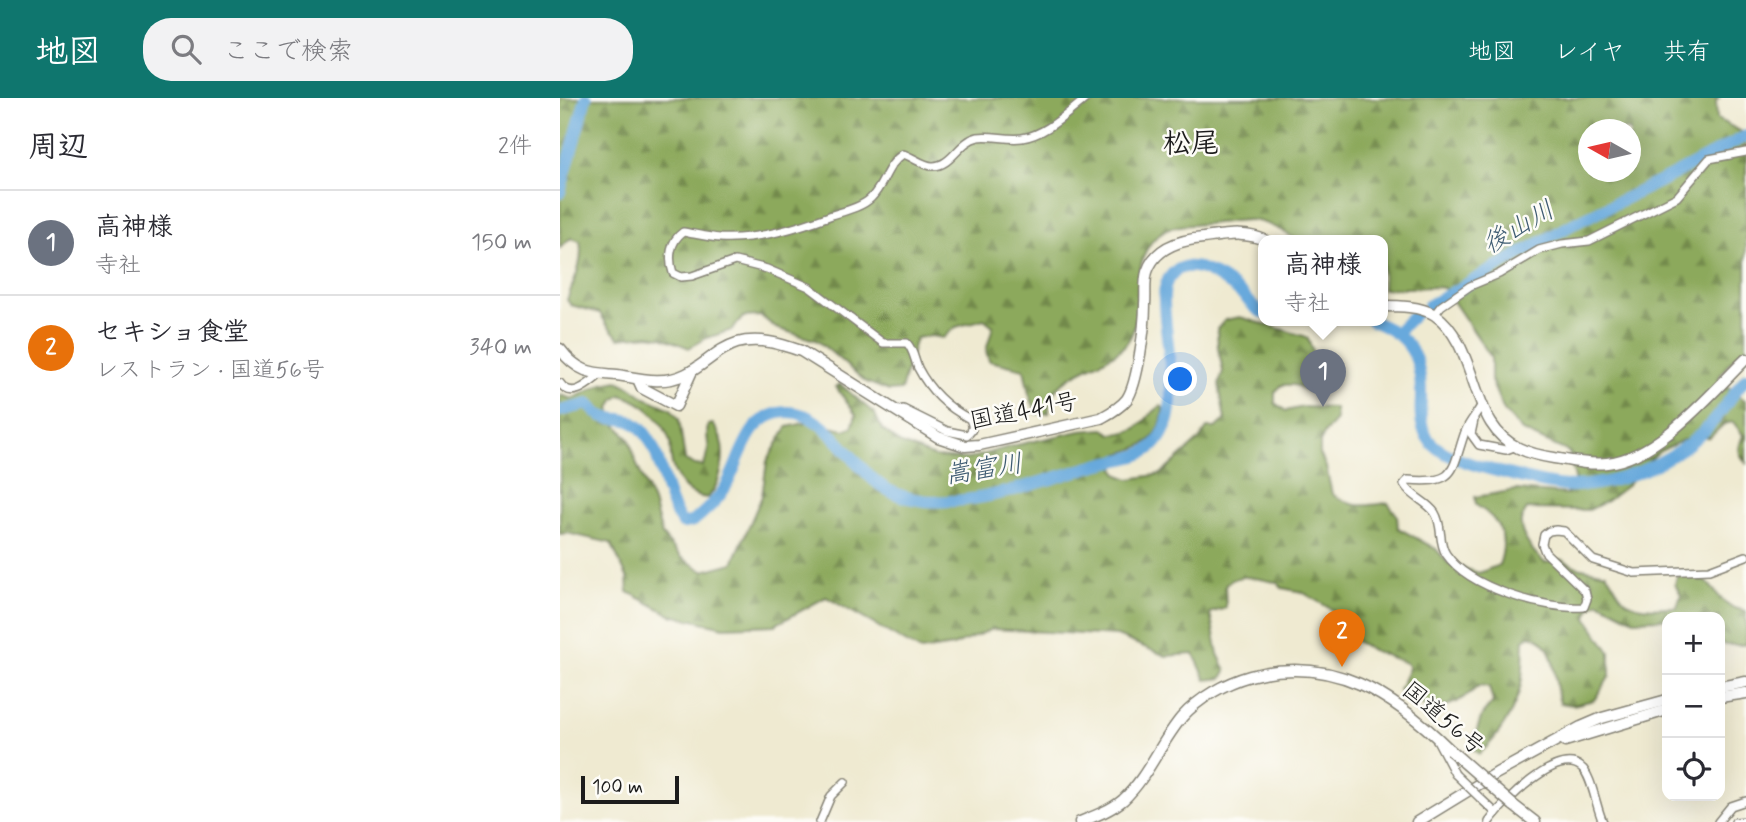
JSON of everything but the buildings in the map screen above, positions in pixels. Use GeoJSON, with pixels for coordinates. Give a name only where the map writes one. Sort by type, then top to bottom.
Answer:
{"type":"FeatureCollection","features":[{"type":"Feature","properties":{"kind":"highway","name":"国道441号"},"geometry":{"type":"LineString","coordinates":[[560,349],[585,370],[650,381],[667,380],[686,374],[715,352],[738,343],[760,341],[782,344],[801,351],[938,437],[965,446],[979,445],[1101,418],[1115,411],[1127,399],[1133,385],[1144,320],[1147,271],[1154,258],[1166,247],[1185,240],[1235,233],[1258,238]]}},
{"type":"Feature","properties":{"kind":"highway"},"geometry":{"type":"LineString","coordinates":[[1388,306],[1415,308],[1434,315],[1455,338],[1490,421],[1501,437],[1514,447],[1542,456],[1607,463],[1626,460],[1643,452],[1690,416],[1746,359]]}},
{"type":"Feature","properties":{"kind":"highway","name":"国道441号"},"geometry":{"type":"LineString","coordinates":[[638,379],[642,388],[676,406],[693,369]]}},
{"type":"Feature","properties":{"kind":"highway","name":"国道56号"},"geometry":{"type":"LineString","coordinates":[[1080,822],[1099,815],[1121,801],[1133,789],[1166,736],[1206,697],[1236,680],[1291,669],[1327,672],[1346,678],[1369,687],[1400,706],[1535,822]]}},
{"type":"Feature","properties":{"kind":"highway"},"geometry":{"type":"LineString","coordinates":[[1725,686],[1746,682]]}},
{"type":"Feature","properties":{"kind":"highway"},"geometry":{"type":"LineString","coordinates":[[1725,696],[1746,693]]}},
{"type":"Feature","properties":{"kind":"highway"},"geometry":{"type":"LineString","coordinates":[[1417,822],[1581,727],[1662,700]]}},
{"type":"Feature","properties":{"kind":"highway"},"geometry":{"type":"LineString","coordinates":[[1535,753],[1577,737],[1662,712]]}},
{"type":"Feature","properties":{"kind":"street"},"geometry":{"type":"LineString","coordinates":[[898,411],[903,409],[955,434],[967,435],[973,426],[970,419],[953,411],[933,389],[919,369],[907,342],[883,343],[809,287],[767,269],[735,261],[692,276],[681,277],[673,272],[670,265],[672,245],[677,236],[683,232],[720,238],[742,237],[798,227],[825,218],[870,199],[894,160],[903,154],[937,166],[946,162],[968,141],[979,137],[1020,139],[1031,136],[1087,98]]}},
{"type":"Feature","properties":{"kind":"street"},"geometry":{"type":"LineString","coordinates":[[1434,315],[1441,306],[1470,286],[1499,274],[1539,250],[1589,241],[1677,197],[1709,159],[1746,152]]}},
{"type":"Feature","properties":{"kind":"street"},"geometry":{"type":"LineString","coordinates":[[560,383],[569,391],[576,391],[602,373]]}},
{"type":"Feature","properties":{"kind":"street"},"geometry":{"type":"LineString","coordinates":[[1482,403],[1468,425],[1457,463],[1449,474],[1437,481],[1408,480],[1404,484],[1436,515],[1446,554],[1458,568],[1493,588],[1553,606],[1573,608],[1586,605],[1584,591],[1545,552],[1542,544],[1549,531],[1564,531],[1593,559],[1634,573],[1709,570],[1746,555]]}},
{"type":"Feature","properties":{"kind":"street"},"geometry":{"type":"LineString","coordinates":[[1475,416],[1471,435],[1479,445],[1506,450],[1514,447]]}},
{"type":"Feature","properties":{"kind":"street"},"geometry":{"type":"LineString","coordinates":[[1435,736],[1455,774],[1496,813]]}},
{"type":"Feature","properties":{"kind":"street"},"geometry":{"type":"LineString","coordinates":[[1489,822],[1528,780],[1567,763],[1583,768],[1588,776],[1596,808],[1603,822]]}},
{"type":"Feature","properties":{"kind":"street"},"geometry":{"type":"LineString","coordinates":[[820,822],[831,796],[845,782]]}},
{"type":"Feature","properties":{"kind":"street"},"geometry":{"type":"LineString","coordinates":[[1718,822],[1731,806],[1746,801]]}},
{"type":"Feature","properties":{"kind":"street"},"geometry":{"type":"LineString","coordinates":[[1735,822],[1746,821]]}},
{"type":"Feature","properties":{"kind":"green space"},"geometry":{"type":"Polygon","coordinates":[[[560,98],[1719,98],[1716,101],[1717,119],[1746,134],[1746,348],[1728,364],[1718,379],[1746,401],[1746,463],[1739,450],[1743,435],[1733,422],[1724,424],[1710,437],[1683,440],[1658,452],[1625,487],[1607,501],[1589,510],[1527,509],[1521,519],[1521,527],[1528,544],[1545,563],[1561,559],[1577,567],[1606,573],[1622,597],[1633,605],[1648,608],[1677,607],[1681,595],[1675,584],[1677,576],[1703,580],[1729,606],[1746,611],[1746,645],[1725,645],[1725,612],[1662,612],[1662,619],[1634,620],[1599,602],[1590,608],[1587,618],[1610,652],[1610,676],[1594,700],[1573,705],[1560,703],[1551,654],[1540,639],[1530,635],[1524,640],[1522,679],[1511,713],[1479,754],[1471,748],[1482,715],[1493,702],[1489,687],[1480,685],[1463,698],[1443,707],[1421,705],[1399,690],[1409,668],[1406,663],[1350,638],[1334,611],[1302,592],[1282,588],[1277,582],[1256,578],[1231,580],[1225,585],[1226,608],[1210,613],[1218,654],[1226,671],[1222,678],[1206,680],[1194,654],[1166,656],[1117,636],[992,629],[953,646],[921,651],[826,597],[775,625],[724,627],[671,615],[628,592],[627,577],[611,543],[567,533],[560,534],[560,395],[572,399],[603,384],[618,381],[632,388],[646,398],[671,409],[679,419],[685,460],[695,465],[703,466],[708,453],[708,425],[713,424],[723,451],[721,472],[708,498],[690,492],[677,477],[667,433],[652,412],[621,395],[614,400],[610,408],[615,423],[629,439],[653,502],[662,535],[681,557],[703,571],[733,563],[762,496],[767,461],[787,427],[808,422],[844,430],[852,427],[856,415],[836,387],[840,384],[875,414],[882,429],[899,443],[935,457],[969,459],[1080,431],[1104,429],[1112,434],[1122,433],[1136,428],[1161,406],[1162,419],[1156,434],[1145,444],[1119,454],[1115,469],[1119,475],[1130,479],[1161,474],[1199,440],[1207,428],[1215,428],[1225,420],[1219,384],[1223,371],[1217,329],[1225,320],[1240,317],[1258,322],[1258,326],[1270,326],[1308,339],[1326,384],[1316,394],[1297,386],[1282,385],[1275,392],[1275,403],[1286,411],[1303,407],[1335,408],[1336,420],[1320,442],[1320,454],[1332,494],[1359,505],[1388,503],[1397,515],[1398,528],[1436,549],[1448,563],[1479,573],[1499,565],[1503,546],[1500,530],[1491,517],[1476,505],[1475,497],[1516,490],[1567,494],[1575,478],[1569,452],[1522,431],[1504,411],[1491,381],[1491,357],[1444,288],[1388,289],[1388,235],[1288,235],[1261,222],[1249,220],[1165,230],[1152,242],[1144,256],[1140,271],[1136,320],[1132,334],[1124,346],[1103,361],[1066,380],[1056,389],[1050,400],[1049,413],[1037,414],[1029,394],[1024,369],[989,361],[986,351],[993,326],[984,319],[956,327],[943,338],[916,338],[901,390],[889,391],[866,382],[818,341],[776,328],[761,316],[743,317],[732,330],[707,338],[689,348],[662,337],[649,335],[619,338],[600,313],[571,305],[567,300],[579,264],[580,241],[571,238],[560,248],[560,98]]]}},
{"type":"Feature","properties":{"kind":"waterway"},"geometry":{"type":"LineString","coordinates":[[560,192],[586,98]]}},
{"type":"Feature","properties":{"kind":"waterway","name":"後山川"},"geometry":{"type":"LineString","coordinates":[[1428,306],[1573,224],[1746,136]]}},
{"type":"Feature","properties":{"kind":"waterway","name":"嵩富川"},"geometry":{"type":"LineString","coordinates":[[560,411],[588,404],[600,415],[627,420],[638,426],[655,452],[670,500],[682,523],[689,523],[697,518],[721,494],[754,429],[774,414],[788,412],[817,422],[877,483],[890,491],[914,499],[940,502],[967,500],[1134,457],[1151,448],[1162,435],[1168,419],[1171,378],[1164,292],[1169,279],[1178,270],[1191,267],[1211,273],[1234,288],[1258,310]]}},
{"type":"Feature","properties":{"kind":"waterway","name":"後山川"},"geometry":{"type":"LineString","coordinates":[[1396,333],[1415,314]]}},
{"type":"Feature","properties":{"kind":"waterway","name":"嵩富川"},"geometry":{"type":"LineString","coordinates":[[1383,326],[1405,341],[1412,350],[1421,384],[1422,425],[1435,446],[1472,464],[1551,484],[1568,486],[1604,482],[1623,478],[1658,463],[1703,432],[1746,378]]}},
{"type":"Feature","properties":{"kind":"place","name":"高神様"},"geometry":{"type":"Point","coordinates":[1323,407]}},
{"type":"Feature","properties":{"kind":"place","name":"セキショ食堂"},"geometry":{"type":"Point","coordinates":[1342,667]}},
{"type":"Feature","properties":{"kind":"district","name":"松尾"},"geometry":{"type":"Point","coordinates":[1191,144]}}]}
